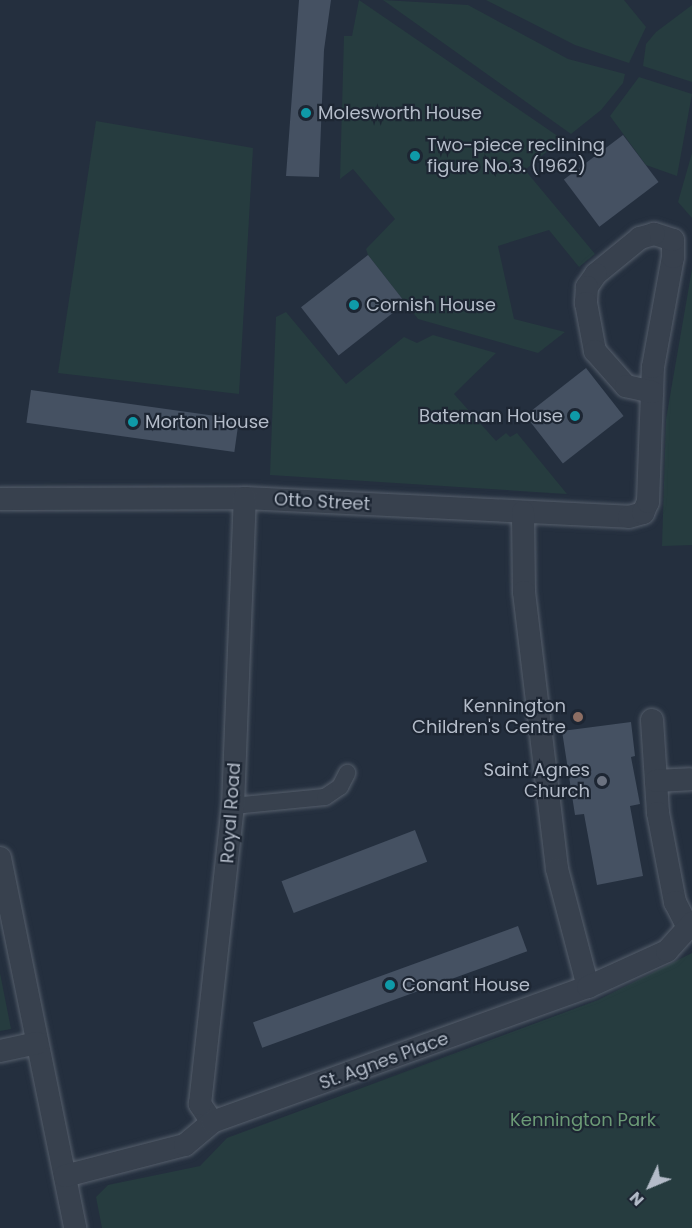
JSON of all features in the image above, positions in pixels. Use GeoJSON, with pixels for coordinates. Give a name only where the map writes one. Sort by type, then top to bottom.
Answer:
{"type":"FeatureCollection","features":[{"type":"Feature","properties":{"kind":"street"},"geometry":{"type":"LineString","coordinates":[[654,234],[673,240],[673,257],[652,392],[626,386],[595,351],[586,303],[587,287],[596,274],[640,238],[654,234]]}},
{"type":"Feature","properties":{"kind":"street","name":"Otto Street"},"geometry":{"type":"LineString","coordinates":[[0,499],[245,498],[629,517],[644,513],[652,392]]}},
{"type":"Feature","properties":{"kind":"street","name":"Royal Road"},"geometry":{"type":"LineString","coordinates":[[212,1122],[200,1104],[232,806],[245,498]]}},
{"type":"Feature","properties":{"kind":"street"},"geometry":{"type":"LineString","coordinates":[[523,512],[524,592],[558,877],[588,987]]}},
{"type":"Feature","properties":{"kind":"street"},"geometry":{"type":"LineString","coordinates":[[652,720],[656,781],[675,903],[690,925]]}},
{"type":"Feature","properties":{"kind":"street"},"geometry":{"type":"LineString","coordinates":[[232,806],[325,797],[340,787],[347,773]]}},
{"type":"Feature","properties":{"kind":"street"},"geometry":{"type":"LineString","coordinates":[[656,781],[690,779]]}},
{"type":"Feature","properties":{"kind":"street"},"geometry":{"type":"LineString","coordinates":[[0,858],[75,1228]]}},
{"type":"Feature","properties":{"kind":"street","name":"St. Agnes Place"},"geometry":{"type":"LineString","coordinates":[[65,1176],[185,1145],[212,1122],[588,987],[668,951],[690,925]]}},
{"type":"Feature","properties":{"kind":"street"},"geometry":{"type":"LineString","coordinates":[[0,1051],[37,1043]]}},
{"type":"Feature","properties":{"kind":"green space"},"geometry":{"type":"Polygon","coordinates":[[[359,0],[562,139],[525,170],[595,254],[579,267],[549,230],[498,246],[514,319],[565,332],[538,353],[418,319],[368,255],[366,249],[395,219],[353,169],[340,179],[344,36],[352,36],[359,0]]]}},
{"type":"Feature","properties":{"kind":"green space"},"geometry":{"type":"Polygon","coordinates":[[[383,0],[468,5],[568,59],[625,74],[623,83],[601,110],[571,134],[383,0]]]}},
{"type":"Feature","properties":{"kind":"green space"},"geometry":{"type":"Polygon","coordinates":[[[486,0],[624,0],[646,27],[629,63],[575,45],[486,0]]]}},
{"type":"Feature","properties":{"kind":"green space"},"geometry":{"type":"Polygon","coordinates":[[[692,5],[692,82],[643,66],[646,44],[656,32],[692,5]]]}},
{"type":"Feature","properties":{"kind":"green space"},"geometry":{"type":"Polygon","coordinates":[[[639,77],[692,94],[677,176],[646,165],[610,116],[639,77]]]}},
{"type":"Feature","properties":{"kind":"green space"},"geometry":{"type":"Polygon","coordinates":[[[96,121],[253,148],[239,394],[58,373],[96,121]]]}},
{"type":"Feature","properties":{"kind":"green space"},"geometry":{"type":"Polygon","coordinates":[[[692,153],[692,218],[678,202],[692,153]]]}},
{"type":"Feature","properties":{"kind":"green space"},"geometry":{"type":"Polygon","coordinates":[[[692,269],[692,545],[662,546],[666,419],[692,269]]]}},
{"type":"Feature","properties":{"kind":"green space"},"geometry":{"type":"Polygon","coordinates":[[[286,312],[346,384],[404,337],[417,343],[433,335],[496,353],[454,394],[496,441],[506,433],[510,437],[517,433],[567,494],[270,475],[276,317],[286,312]]]}},
{"type":"Feature","properties":{"kind":"green space","name":"Kennington Park"},"geometry":{"type":"Polygon","coordinates":[[[692,953],[692,1228],[102,1228],[96,1197],[108,1185],[200,1166],[227,1138],[598,1000],[692,953]]]}},
{"type":"Feature","properties":{"kind":"green space"},"geometry":{"type":"Polygon","coordinates":[[[0,973],[11,1029],[0,1031],[0,973]]]}},
{"type":"Feature","properties":{"kind":"building","name":"Molesworth House"},"geometry":{"type":"Polygon","coordinates":[[[299,0],[331,0],[324,50],[319,177],[286,176],[299,0]]]}},
{"type":"Feature","properties":{"kind":"building"},"geometry":{"type":"Polygon","coordinates":[[[623,135],[659,182],[599,227],[564,180],[623,135]]]}},
{"type":"Feature","properties":{"kind":"building","name":"Cornish House"},"geometry":{"type":"Polygon","coordinates":[[[368,255],[406,303],[339,355],[301,307],[368,255]]]}},
{"type":"Feature","properties":{"kind":"building","name":"Bateman House"},"geometry":{"type":"Polygon","coordinates":[[[586,368],[624,416],[563,463],[525,415],[586,368]]]}},
{"type":"Feature","properties":{"kind":"building","name":"Morton House"},"geometry":{"type":"Polygon","coordinates":[[[31,390],[239,419],[234,452],[26,423],[31,390]]]}},
{"type":"Feature","properties":{"kind":"building","name":"Saint Agnes Church"},"geometry":{"type":"Polygon","coordinates":[[[631,722],[635,756],[631,757],[640,804],[630,806],[643,876],[597,885],[584,814],[575,815],[562,731],[631,722]]]}},
{"type":"Feature","properties":{"kind":"building"},"geometry":{"type":"Polygon","coordinates":[[[415,830],[427,862],[294,913],[281,881],[415,830]]]}},
{"type":"Feature","properties":{"kind":"building","name":"Conant House"},"geometry":{"type":"Polygon","coordinates":[[[518,926],[527,951],[262,1048],[253,1022],[518,926]]]}},
{"type":"Feature","properties":{"kind":"place","name":"Molesworth House"},"geometry":{"type":"Point","coordinates":[306,113]}},
{"type":"Feature","properties":{"kind":"place","name":"Two-piece reclining figure No.3. (1962)"},"geometry":{"type":"Point","coordinates":[415,156]}},
{"type":"Feature","properties":{"kind":"place","name":"Cornish House"},"geometry":{"type":"Point","coordinates":[354,305]}},
{"type":"Feature","properties":{"kind":"place","name":"Bateman House"},"geometry":{"type":"Point","coordinates":[575,416]}},
{"type":"Feature","properties":{"kind":"place","name":"Morton House"},"geometry":{"type":"Point","coordinates":[133,422]}},
{"type":"Feature","properties":{"kind":"place","name":"Kennington Children's Centre"},"geometry":{"type":"Point","coordinates":[578,717]}},
{"type":"Feature","properties":{"kind":"place","name":"Saint Agnes Church"},"geometry":{"type":"Point","coordinates":[602,781]}},
{"type":"Feature","properties":{"kind":"place","name":"Conant House"},"geometry":{"type":"Point","coordinates":[390,985]}}]}
